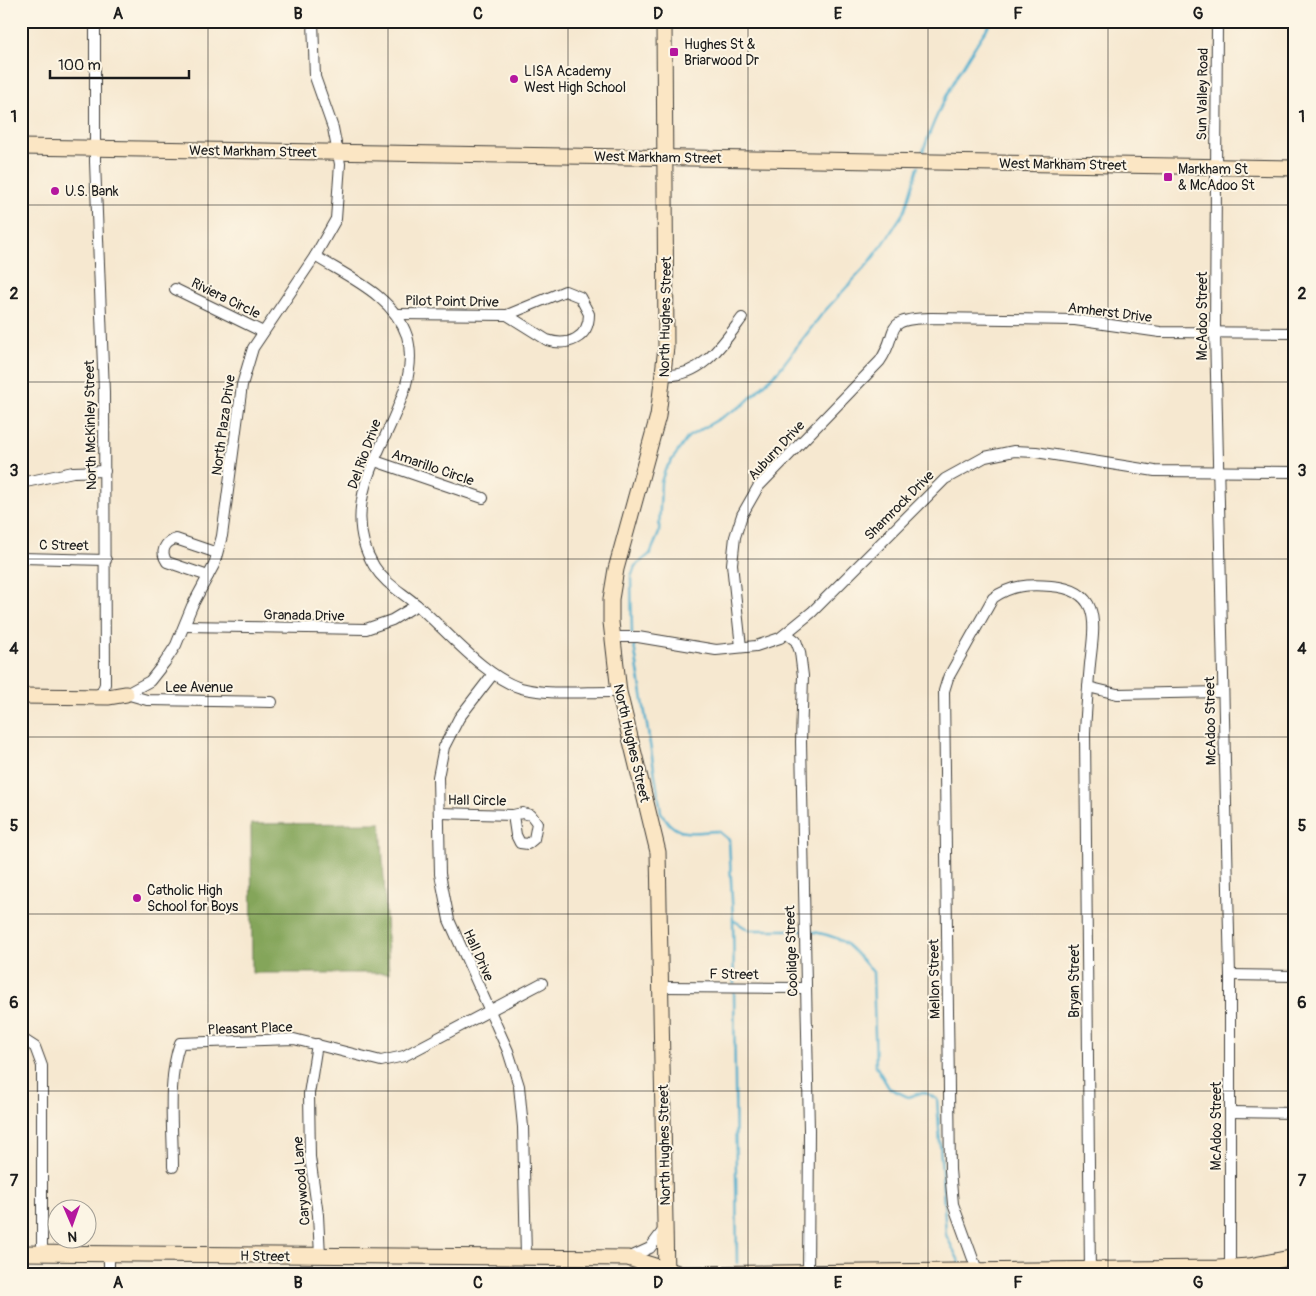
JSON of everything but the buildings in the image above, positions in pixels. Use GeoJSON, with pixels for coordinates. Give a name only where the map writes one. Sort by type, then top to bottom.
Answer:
{"type":"FeatureCollection","features":[{"type":"Feature","properties":{"kind":"street","name":"North McKinley Street"},"geometry":{"type":"LineString","coordinates":[[95,21],[95,149],[106,560],[105,684],[102,692],[96,696]]}},
{"type":"Feature","properties":{"kind":"street","name":"North Plaza Drive"},"geometry":{"type":"LineString","coordinates":[[126,694],[141,688],[158,672],[176,645],[192,606],[208,576],[218,553],[244,374],[253,348],[315,256],[336,219],[338,203],[338,152],[333,128],[315,77],[313,21]]}},
{"type":"Feature","properties":{"kind":"street","name":"North Hughes Street"},"geometry":{"type":"LineString","coordinates":[[664,21],[666,347],[664,375],[658,416],[613,585],[611,599],[620,637],[618,692],[658,852],[666,1272]]}},
{"type":"Feature","properties":{"kind":"street","name":"Sun Valley Road"},"geometry":{"type":"LineString","coordinates":[[1215,166],[1217,21]]}},
{"type":"Feature","properties":{"kind":"street","name":"West Markham Street"},"geometry":{"type":"LineString","coordinates":[[21,147],[1295,168]]}},
{"type":"Feature","properties":{"kind":"street","name":"McAdoo Street"},"geometry":{"type":"LineString","coordinates":[[1215,166],[1215,332],[1230,975],[1230,1271]]}},
{"type":"Feature","properties":{"kind":"street","name":"Del Rio Drive"},"geometry":{"type":"LineString","coordinates":[[315,256],[375,294],[397,314],[407,337],[410,362],[409,375],[375,460],[362,498],[360,511],[365,545],[380,575],[389,586],[417,605],[493,674],[510,684],[530,690],[618,692]]}},
{"type":"Feature","properties":{"kind":"street","name":"Riviera Circle"},"geometry":{"type":"LineString","coordinates":[[175,288],[263,332]]}},
{"type":"Feature","properties":{"kind":"street"},"geometry":{"type":"LineString","coordinates":[[565,291],[575,294],[585,302],[589,318],[582,335],[562,343],[547,340],[507,315],[565,291]]}},
{"type":"Feature","properties":{"kind":"street","name":"Pilot Point Drive"},"geometry":{"type":"LineString","coordinates":[[397,314],[507,315]]}},
{"type":"Feature","properties":{"kind":"street"},"geometry":{"type":"LineString","coordinates":[[664,375],[677,376],[693,371],[727,338],[742,318]]}},
{"type":"Feature","properties":{"kind":"street","name":"Amherst Drive"},"geometry":{"type":"LineString","coordinates":[[895,326],[910,319],[1075,320],[1139,330],[1295,333]]}},
{"type":"Feature","properties":{"kind":"street","name":"Auburn Drive"},"geometry":{"type":"LineString","coordinates":[[741,647],[732,564],[735,537],[742,515],[758,488],[880,361],[895,326]]}},
{"type":"Feature","properties":{"kind":"street","name":"Shamrock Drive"},"geometry":{"type":"LineString","coordinates":[[620,637],[638,637],[716,650],[764,644],[787,634],[812,612],[933,489],[957,470],[985,457],[1014,451],[1028,451],[1144,470],[1295,472]]}},
{"type":"Feature","properties":{"kind":"street","name":"Amarillo Circle"},"geometry":{"type":"LineString","coordinates":[[375,460],[483,498]]}},
{"type":"Feature","properties":{"kind":"street"},"geometry":{"type":"LineString","coordinates":[[21,483],[73,472],[105,471]]}},
{"type":"Feature","properties":{"kind":"street"},"geometry":{"type":"LineString","coordinates":[[208,576],[167,562],[163,552],[167,543],[176,539],[218,553]]}},
{"type":"Feature","properties":{"kind":"street","name":"C Street"},"geometry":{"type":"LineString","coordinates":[[21,558],[106,560]]}},
{"type":"Feature","properties":{"kind":"street","name":"Bryan Street"},"geometry":{"type":"LineString","coordinates":[[946,684],[983,612],[993,598],[1007,589],[1016,586],[1040,585],[1072,590],[1083,598],[1091,609],[1095,626],[1085,733],[1090,1272]]}},
{"type":"Feature","properties":{"kind":"street","name":"Granada Drive"},"geometry":{"type":"LineString","coordinates":[[185,626],[366,629],[392,620],[417,605]]}},
{"type":"Feature","properties":{"kind":"street","name":"Coolidge Street"},"geometry":{"type":"LineString","coordinates":[[787,634],[796,641],[802,659],[801,742],[809,1130],[808,1273]]}},
{"type":"Feature","properties":{"kind":"street","name":"Hall Drive"},"geometry":{"type":"LineString","coordinates":[[493,674],[459,718],[447,739],[438,777],[440,874],[444,906],[512,1061],[519,1086],[523,1120],[526,1258]]}},
{"type":"Feature","properties":{"kind":"street","name":"Mellon Street"},"geometry":{"type":"LineString","coordinates":[[946,684],[944,704],[950,1170],[954,1204],[974,1270]]}},
{"type":"Feature","properties":{"kind":"street"},"geometry":{"type":"LineString","coordinates":[[1088,687],[1117,694],[1222,692]]}},
{"type":"Feature","properties":{"kind":"street"},"geometry":{"type":"LineString","coordinates":[[21,696],[126,694]]}},
{"type":"Feature","properties":{"kind":"street","name":"Lee Avenue"},"geometry":{"type":"LineString","coordinates":[[126,694],[147,700],[272,702]]}},
{"type":"Feature","properties":{"kind":"street","name":"Hall Circle"},"geometry":{"type":"LineString","coordinates":[[439,813],[513,814]]}},
{"type":"Feature","properties":{"kind":"street"},"geometry":{"type":"LineString","coordinates":[[1230,975],[1295,976]]}},
{"type":"Feature","properties":{"kind":"street","name":"Pleasant Place"},"geometry":{"type":"LineString","coordinates":[[173,1167],[173,1080],[176,1053],[180,1043],[294,1039],[375,1060],[388,1061],[404,1056],[542,983]]}},
{"type":"Feature","properties":{"kind":"street","name":"F Street"},"geometry":{"type":"LineString","coordinates":[[662,987],[806,988]]}},
{"type":"Feature","properties":{"kind":"street"},"geometry":{"type":"LineString","coordinates":[[21,1038],[35,1047],[42,1066],[42,1253]]}},
{"type":"Feature","properties":{"kind":"street","name":"Carywood Lane"},"geometry":{"type":"LineString","coordinates":[[318,1044],[310,1094],[310,1157],[318,1215],[320,1256]]}},
{"type":"Feature","properties":{"kind":"street"},"geometry":{"type":"LineString","coordinates":[[1230,1112],[1295,1113]]}},
{"type":"Feature","properties":{"kind":"street","name":"H Street"},"geometry":{"type":"LineString","coordinates":[[628,1258],[650,1248],[665,1228]]}},
{"type":"Feature","properties":{"kind":"street","name":"H Street"},"geometry":{"type":"LineString","coordinates":[[21,1253],[628,1258],[666,1272],[681,1274],[949,1272],[974,1270],[1090,1272],[1230,1271],[1295,1257]]}},
{"type":"Feature","properties":{"kind":"street"},"geometry":{"type":"LineString","coordinates":[[108,1254],[109,1275]]}},
{"type":"Feature","properties":{"kind":"green space"},"geometry":{"type":"Polygon","coordinates":[[[381,823],[389,973],[252,973],[251,824],[381,823]]]}},
{"type":"Feature","properties":{"kind":"waterway"},"geometry":{"type":"LineString","coordinates":[[921,157],[951,86],[992,21]]}},
{"type":"Feature","properties":{"kind":"waterway"},"geometry":{"type":"LineString","coordinates":[[632,634],[631,577],[635,566],[650,554],[659,533],[661,482],[665,470],[688,437],[743,405],[779,370],[822,314],[868,264],[905,210],[918,167]]}},
{"type":"Feature","properties":{"kind":"waterway"},"geometry":{"type":"LineString","coordinates":[[633,639],[661,812],[666,821],[672,827],[685,832],[718,831],[729,840],[733,920],[749,930],[803,930]]}},
{"type":"Feature","properties":{"kind":"waterway"},"geometry":{"type":"LineString","coordinates":[[733,920],[734,984]]}},
{"type":"Feature","properties":{"kind":"waterway"},"geometry":{"type":"LineString","coordinates":[[808,931],[839,939],[852,949],[873,972],[876,1066],[889,1088],[908,1097],[924,1092],[937,1099],[946,1235],[961,1265]]}},
{"type":"Feature","properties":{"kind":"waterway"},"geometry":{"type":"LineString","coordinates":[[734,990],[737,1263]]}},
{"type":"Feature","properties":{"kind":"place","name":"Hughes St & Briarwood Dr"},"geometry":{"type":"Point","coordinates":[674,52]}},
{"type":"Feature","properties":{"kind":"place","name":"LISA Academy West High School"},"geometry":{"type":"Point","coordinates":[514,79]}},
{"type":"Feature","properties":{"kind":"place","name":"Markham St & McAdoo St"},"geometry":{"type":"Point","coordinates":[1168,177]}},
{"type":"Feature","properties":{"kind":"place","name":"U.S. Bank"},"geometry":{"type":"Point","coordinates":[55,191]}},
{"type":"Feature","properties":{"kind":"place","name":"Catholic High School for Boys"},"geometry":{"type":"Point","coordinates":[137,898]}}]}
